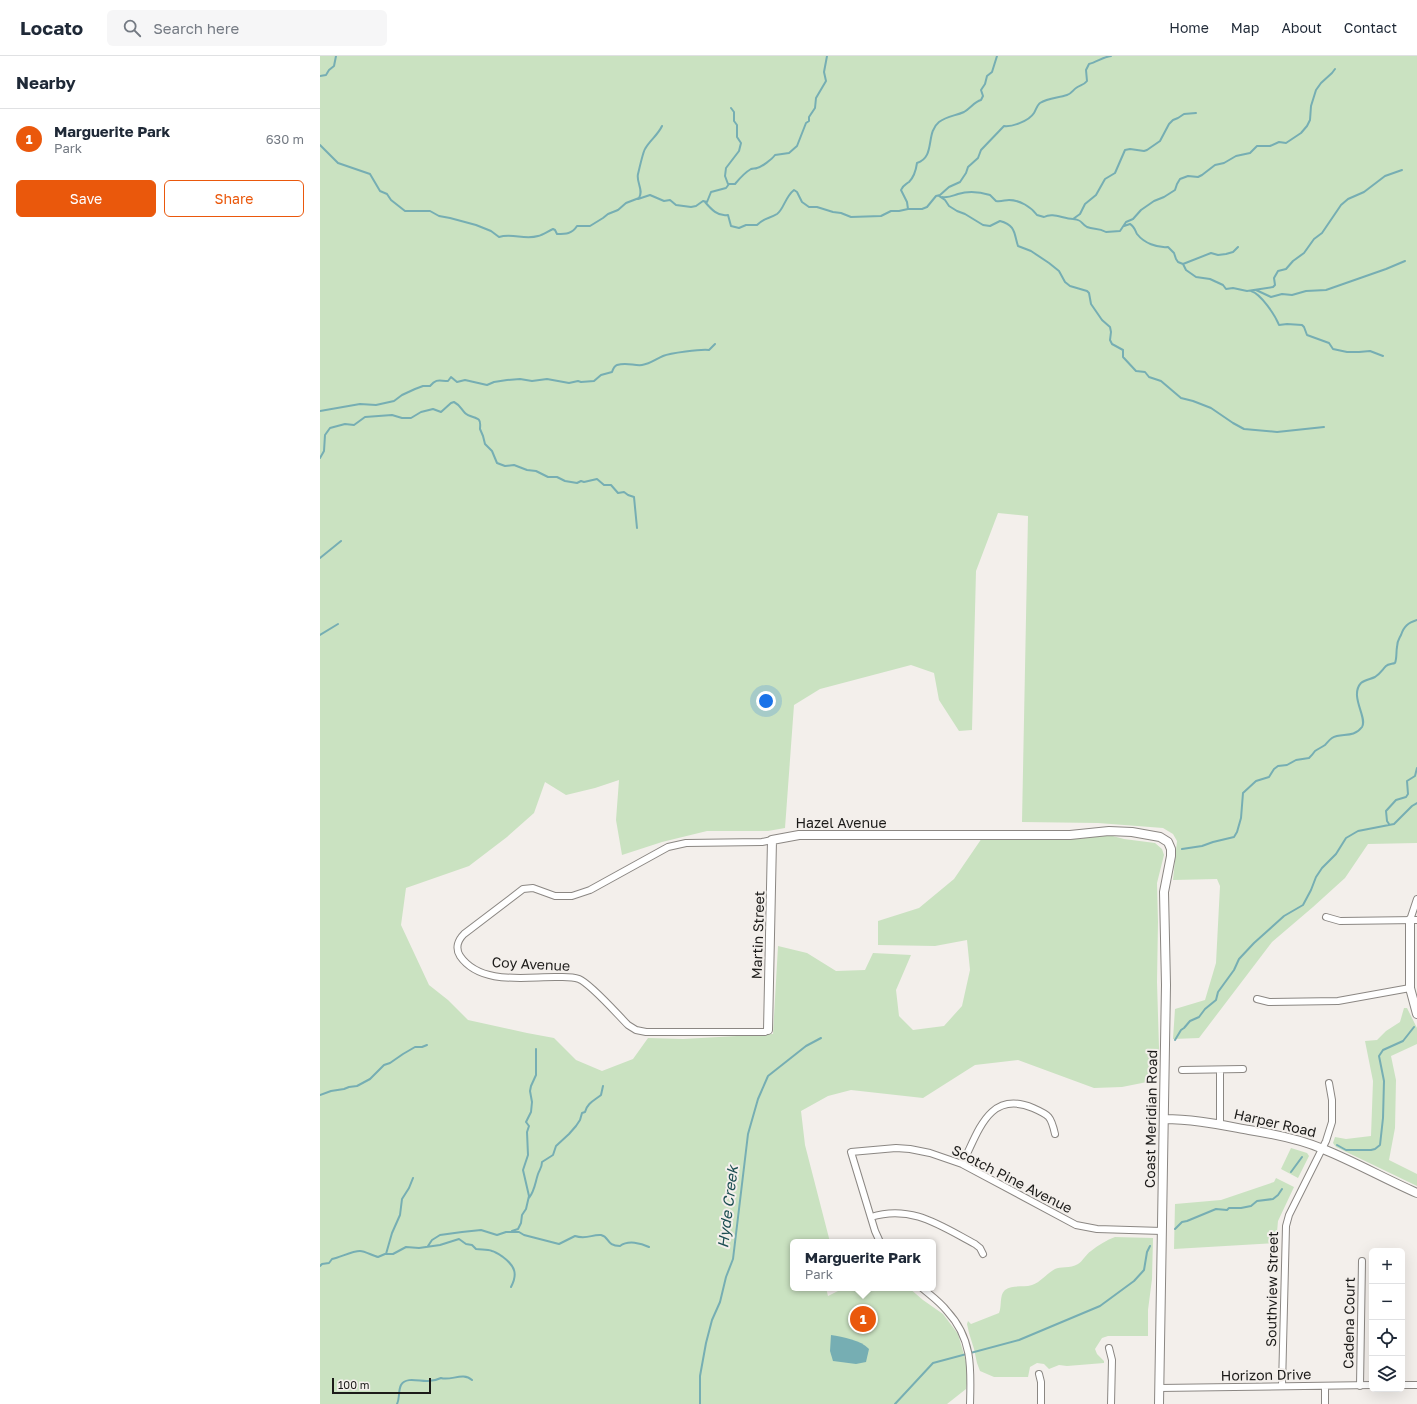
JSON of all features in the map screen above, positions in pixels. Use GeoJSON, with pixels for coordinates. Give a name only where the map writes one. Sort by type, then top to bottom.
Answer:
{"type":"FeatureCollection","features":[{"type":"Feature","properties":{"kind":"street","name":"Hazel Avenue"},"geometry":{"type":"LineString","coordinates":[[532,888],[555,896],[572,896],[590,890],[668,847],[686,843],[755,842],[799,835],[1056,835],[1109,831],[1146,834],[1163,838]]}},
{"type":"Feature","properties":{"kind":"street","name":"Coast Meridian Road"},"geometry":{"type":"LineString","coordinates":[[1159,1404],[1166,985],[1164,892],[1171,852],[1169,844],[1163,838]]}},
{"type":"Feature","properties":{"kind":"street","name":"Martin Street"},"geometry":{"type":"LineString","coordinates":[[768,1030],[772,840]]}},
{"type":"Feature","properties":{"kind":"street","name":"Coy Avenue"},"geometry":{"type":"LineString","coordinates":[[532,888],[523,889],[516,892],[461,938],[458,944],[458,951],[460,956],[467,963],[483,974],[495,977],[570,977],[580,979],[588,985],[628,1025],[636,1030],[646,1032],[765,1032],[768,1030]]}},
{"type":"Feature","properties":{"kind":"street"},"geometry":{"type":"LineString","coordinates":[[1417,899],[1413,920],[1410,988],[1417,1014]]}},
{"type":"Feature","properties":{"kind":"street"},"geometry":{"type":"LineString","coordinates":[[1326,917],[1340,921],[1413,920]]}},
{"type":"Feature","properties":{"kind":"street"},"geometry":{"type":"LineString","coordinates":[[1257,999],[1269,1002],[1338,1002],[1410,988]]}},
{"type":"Feature","properties":{"kind":"street"},"geometry":{"type":"LineString","coordinates":[[1182,1070],[1243,1069]]}},
{"type":"Feature","properties":{"kind":"street"},"geometry":{"type":"LineString","coordinates":[[1220,1070],[1220,1124]]}},
{"type":"Feature","properties":{"kind":"street","name":"Southview Street"},"geometry":{"type":"LineString","coordinates":[[1282,1386],[1286,1226],[1289,1215],[1322,1148],[1332,1122],[1332,1100],[1329,1083]]}},
{"type":"Feature","properties":{"kind":"street"},"geometry":{"type":"LineString","coordinates":[[962,1164],[988,1115],[996,1108],[1004,1104],[1019,1103],[1046,1114],[1050,1118],[1055,1134]]}},
{"type":"Feature","properties":{"kind":"street","name":"Harper Road"},"geometry":{"type":"LineString","coordinates":[[1164,1120],[1188,1120],[1220,1124],[1276,1135],[1322,1148],[1417,1193]]}},
{"type":"Feature","properties":{"kind":"street","name":"Scotch Pine Avenue"},"geometry":{"type":"LineString","coordinates":[[871,1217],[851,1152],[886,1148],[910,1149],[937,1154],[962,1164],[1072,1223],[1081,1226],[1097,1229],[1162,1231]]}},
{"type":"Feature","properties":{"kind":"street"},"geometry":{"type":"LineString","coordinates":[[879,1239],[871,1217],[883,1214],[900,1213],[923,1217],[975,1244],[980,1248],[983,1254]]}},
{"type":"Feature","properties":{"kind":"street","name":"Cadena Court"},"geometry":{"type":"LineString","coordinates":[[1360,1386],[1362,1261]]}},
{"type":"Feature","properties":{"kind":"street"},"geometry":{"type":"LineString","coordinates":[[925,1291],[948,1311],[957,1323],[968,1348],[970,1362],[970,1404]]}},
{"type":"Feature","properties":{"kind":"street"},"geometry":{"type":"LineString","coordinates":[[1109,1348],[1112,1362],[1112,1404]]}},
{"type":"Feature","properties":{"kind":"street"},"geometry":{"type":"LineString","coordinates":[[1039,1374],[1041,1382],[1041,1404]]}},
{"type":"Feature","properties":{"kind":"street","name":"Horizon Drive"},"geometry":{"type":"LineString","coordinates":[[1159,1388],[1369,1385]]}},
{"type":"Feature","properties":{"kind":"street"},"geometry":{"type":"LineString","coordinates":[[1405,1385],[1417,1385]]}},
{"type":"Feature","properties":{"kind":"street"},"geometry":{"type":"LineString","coordinates":[[1325,1386],[1325,1404]]}},
{"type":"Feature","properties":{"kind":"green space"},"geometry":{"type":"Polygon","coordinates":[[[320,56],[1417,56],[1417,843],[1368,844],[1345,878],[1272,942],[1199,1038],[1173,1039],[1175,1009],[1205,1000],[1216,963],[1220,886],[1217,879],[1173,880],[1177,841],[1173,834],[1163,828],[1098,823],[1022,822],[1028,516],[998,513],[976,571],[972,730],[959,731],[939,700],[934,673],[911,665],[820,689],[794,705],[785,828],[768,831],[707,831],[662,842],[622,855],[616,820],[619,780],[566,795],[545,782],[534,813],[507,837],[469,866],[406,888],[401,925],[429,985],[448,1000],[468,1020],[554,1038],[576,1060],[602,1071],[633,1059],[648,1038],[683,1039],[773,1034],[778,946],[807,953],[836,971],[865,970],[873,953],[911,955],[896,990],[899,1016],[913,1030],[944,1026],[962,1006],[970,970],[967,940],[935,946],[878,945],[878,921],[919,908],[954,879],[982,838],[1079,839],[1105,834],[1124,839],[1155,843],[1162,849],[1164,855],[1157,883],[1159,1048],[1156,1081],[1122,1087],[1094,1088],[1018,1060],[975,1065],[923,1098],[851,1090],[828,1096],[801,1111],[805,1145],[829,1239],[790,1239],[790,1291],[827,1291],[828,1296],[838,1291],[912,1291],[943,1314],[958,1334],[969,1372],[966,1389],[947,1404],[320,1404],[320,56]]]}},
{"type":"Feature","properties":{"kind":"green space"},"geometry":{"type":"Polygon","coordinates":[[[1404,1008],[1407,1008],[1417,1028],[1417,1044],[1391,1056],[1396,1080],[1395,1128],[1389,1160],[1417,1174],[1417,1186],[1336,1147],[1333,1143],[1335,1137],[1346,1139],[1371,1136],[1373,1081],[1365,1041],[1377,1040],[1386,1031],[1400,1022],[1404,1008]]]}},
{"type":"Feature","properties":{"kind":"green space"},"geometry":{"type":"Polygon","coordinates":[[[1291,1148],[1307,1153],[1309,1156],[1298,1178],[1281,1169],[1291,1148]]]}},
{"type":"Feature","properties":{"kind":"green space"},"geometry":{"type":"Polygon","coordinates":[[[1276,1178],[1294,1187],[1278,1221],[1276,1243],[1174,1249],[1175,1204],[1221,1200],[1274,1182],[1276,1178]]]}},
{"type":"Feature","properties":{"kind":"green space"},"geometry":{"type":"Polygon","coordinates":[[[1115,1237],[1153,1238],[1152,1279],[1148,1310],[1148,1336],[1108,1336],[1102,1338],[1095,1349],[1104,1363],[1067,1366],[1059,1365],[1049,1369],[1044,1364],[1037,1363],[1030,1367],[1028,1377],[994,1377],[980,1371],[969,1333],[967,1324],[968,1321],[971,1324],[999,1313],[1003,1292],[1008,1288],[1032,1285],[1055,1269],[1075,1266],[1080,1263],[1089,1252],[1115,1237]]]}},
{"type":"Feature","properties":{"kind":"water"},"geometry":{"type":"Polygon","coordinates":[[[831,1335],[852,1339],[866,1346],[869,1349],[866,1362],[856,1364],[833,1361],[830,1351],[831,1335]]]}},
{"type":"Feature","properties":{"kind":"waterway"},"geometry":{"type":"LineString","coordinates":[[320,76],[326,75],[334,66],[336,56]]}},
{"type":"Feature","properties":{"kind":"waterway"},"geometry":{"type":"LineString","coordinates":[[638,199],[650,195],[664,201],[670,200],[676,205],[691,207],[696,206],[703,201],[707,202],[711,192],[726,188],[729,184],[735,184],[742,176],[752,169],[762,166],[775,155],[789,153],[797,146],[806,123],[809,121],[809,117],[815,108],[816,98],[826,81],[824,72],[827,56]]}},
{"type":"Feature","properties":{"kind":"waterway"},"geometry":{"type":"LineString","coordinates":[[908,209],[907,202],[901,190],[903,186],[912,178],[917,163],[923,160],[926,156],[929,150],[932,132],[942,120],[964,112],[976,102],[981,100],[983,96],[981,90],[985,84],[987,76],[992,72],[997,56]]}},
{"type":"Feature","properties":{"kind":"waterway"},"geometry":{"type":"LineString","coordinates":[[705,202],[718,214],[728,215],[731,226],[739,228],[746,225],[757,225],[777,214],[794,190],[797,192],[802,202],[809,207],[817,207],[851,217],[881,216],[891,211],[922,209],[927,207],[936,196],[940,195],[949,187],[960,182],[968,167],[978,158],[981,150],[1004,126],[1016,124],[1028,119],[1032,116],[1037,106],[1043,101],[1070,94],[1087,81],[1086,70],[1089,64],[1111,56]]}},
{"type":"Feature","properties":{"kind":"waterway"},"geometry":{"type":"LineString","coordinates":[[1073,219],[1080,221],[1089,228],[1106,232],[1120,231],[1126,222],[1133,219],[1141,210],[1175,190],[1180,179],[1188,176],[1198,177],[1215,165],[1224,163],[1236,156],[1250,153],[1257,146],[1270,146],[1279,142],[1286,143],[1301,133],[1307,126],[1310,120],[1311,106],[1316,90],[1335,69]]}},
{"type":"Feature","properties":{"kind":"waterway"},"geometry":{"type":"LineString","coordinates":[[728,184],[725,176],[726,168],[739,151],[741,143],[737,137],[737,125],[734,121],[734,112],[731,108]]}},
{"type":"Feature","properties":{"kind":"waterway"},"geometry":{"type":"LineString","coordinates":[[942,197],[949,197],[966,192],[982,193],[990,195],[996,201],[1013,200],[1021,203],[1032,209],[1037,215],[1044,217],[1054,215],[1073,219],[1080,214],[1085,204],[1096,195],[1105,179],[1115,173],[1125,150],[1147,150],[1160,141],[1169,124],[1173,120],[1184,114],[1196,113]]}},
{"type":"Feature","properties":{"kind":"waterway"},"geometry":{"type":"LineString","coordinates":[[320,145],[338,163],[370,174],[380,191],[387,194],[391,200],[405,211],[430,211],[439,216],[476,225],[491,231],[499,237],[533,237],[542,235],[553,229],[557,234],[563,234],[571,232],[577,226],[590,226],[608,214],[618,210],[626,203],[639,198],[641,192],[638,174],[643,154],[662,126]]}},
{"type":"Feature","properties":{"kind":"waterway"},"geometry":{"type":"LineString","coordinates":[[1124,226],[1130,224],[1143,240],[1151,244],[1160,247],[1168,247],[1174,253],[1178,262],[1183,264],[1186,270],[1196,277],[1210,279],[1223,285],[1226,289],[1233,288],[1247,291],[1273,287],[1275,285],[1274,278],[1278,271],[1286,269],[1293,261],[1304,253],[1314,239],[1322,233],[1341,205],[1348,199],[1364,192],[1385,176],[1402,170]]}},
{"type":"Feature","properties":{"kind":"waterway"},"geometry":{"type":"LineString","coordinates":[[939,196],[945,200],[949,206],[983,225],[990,226],[1000,221],[1009,225],[1014,230],[1018,246],[1031,251],[1049,263],[1059,271],[1065,282],[1070,286],[1087,291],[1089,293],[1091,304],[1102,320],[1110,327],[1110,340],[1112,344],[1123,350],[1123,357],[1136,371],[1145,372],[1149,377],[1161,381],[1181,398],[1211,408],[1244,429],[1277,432],[1324,427]]}},
{"type":"Feature","properties":{"kind":"waterway"},"geometry":{"type":"LineString","coordinates":[[1183,264],[1211,253],[1218,255],[1233,252],[1238,247]]}},
{"type":"Feature","properties":{"kind":"waterway"},"geometry":{"type":"LineString","coordinates":[[1256,290],[1271,297],[1282,294],[1292,295],[1306,291],[1326,290],[1405,261]]}},
{"type":"Feature","properties":{"kind":"waterway"},"geometry":{"type":"LineString","coordinates":[[1251,291],[1263,300],[1279,325],[1302,325],[1307,335],[1329,343],[1333,349],[1347,352],[1370,351],[1383,356]]}},
{"type":"Feature","properties":{"kind":"waterway"},"geometry":{"type":"LineString","coordinates":[[320,411],[360,404],[376,405],[394,401],[402,395],[415,389],[423,386],[430,386],[432,383],[440,380],[448,381],[451,377],[457,382],[465,380],[487,385],[494,382],[520,379],[532,381],[547,379],[569,383],[578,381],[594,381],[601,375],[612,372],[614,367],[617,365],[639,365],[650,363],[667,355],[709,350],[715,344]]}},
{"type":"Feature","properties":{"kind":"waterway"},"geometry":{"type":"LineString","coordinates":[[320,458],[324,451],[325,435],[330,428],[345,424],[354,425],[365,417],[392,415],[402,418],[411,418],[421,412],[433,409],[441,412],[454,402],[464,412],[480,421],[480,429],[485,444],[492,451],[497,463],[505,466],[514,465],[527,470],[536,471],[548,477],[557,477],[565,481],[577,483],[597,479],[604,485],[611,485],[618,493],[624,492],[634,497],[637,528]]}},
{"type":"Feature","properties":{"kind":"waterway"},"geometry":{"type":"LineString","coordinates":[[320,558],[341,541]]}},
{"type":"Feature","properties":{"kind":"waterway","name":"Hyde Creek"},"geometry":{"type":"LineString","coordinates":[[1182,849],[1202,846],[1234,837],[1241,818],[1243,793],[1256,781],[1269,777],[1278,766],[1287,765],[1296,760],[1309,758],[1315,751],[1336,736],[1351,734],[1358,731],[1362,727],[1363,723],[1357,694],[1358,688],[1361,683],[1375,677],[1387,665],[1395,663],[1398,640],[1405,627],[1417,620]]}},
{"type":"Feature","properties":{"kind":"waterway"},"geometry":{"type":"LineString","coordinates":[[320,635],[338,624]]}},
{"type":"Feature","properties":{"kind":"waterway"},"geometry":{"type":"LineString","coordinates":[[1389,824],[1387,821],[1386,811],[1396,800],[1406,797],[1408,794],[1407,781],[1415,776],[1417,768]]}},
{"type":"Feature","properties":{"kind":"waterway"},"geometry":{"type":"LineString","coordinates":[[1175,1040],[1181,1030],[1190,1021],[1199,1017],[1205,1009],[1216,1000],[1218,992],[1234,970],[1239,959],[1254,943],[1284,916],[1303,905],[1316,877],[1322,868],[1336,854],[1346,838],[1358,831],[1394,824],[1417,803]]}},
{"type":"Feature","properties":{"kind":"waterway"},"geometry":{"type":"LineString","coordinates":[[1337,1145],[1346,1150],[1371,1150],[1380,1145],[1383,1118],[1384,1081],[1379,1056],[1383,1050],[1403,1041],[1414,1027]]}},
{"type":"Feature","properties":{"kind":"waterway","name":"Hyde Creek"},"geometry":{"type":"LineString","coordinates":[[700,1404],[700,1376],[706,1343],[712,1320],[720,1302],[726,1277],[733,1259],[748,1134],[758,1099],[768,1076],[806,1046],[821,1038]]}},
{"type":"Feature","properties":{"kind":"waterway"},"geometry":{"type":"LineString","coordinates":[[320,1095],[331,1091],[357,1086],[370,1079],[384,1065],[390,1063],[415,1047],[427,1045]]}},
{"type":"Feature","properties":{"kind":"waterway"},"geometry":{"type":"LineString","coordinates":[[512,1231],[518,1229],[521,1223],[522,1215],[526,1209],[529,1196],[523,1170],[528,1155],[527,1132],[529,1126],[526,1122],[531,1112],[532,1102],[530,1091],[536,1075],[536,1049]]}},
{"type":"Feature","properties":{"kind":"waterway"},"geometry":{"type":"LineString","coordinates":[[529,1198],[534,1189],[542,1162],[553,1155],[556,1146],[576,1126],[582,1113],[585,1112],[589,1104],[601,1095],[603,1086]]}},
{"type":"Feature","properties":{"kind":"waterway"},"geometry":{"type":"LineString","coordinates":[[1291,1172],[1302,1157]]}},
{"type":"Feature","properties":{"kind":"waterway"},"geometry":{"type":"LineString","coordinates":[[386,1254],[392,1233],[400,1215],[402,1199],[413,1178]]}},
{"type":"Feature","properties":{"kind":"waterway"},"geometry":{"type":"LineString","coordinates":[[1175,1229],[1182,1222],[1216,1209],[1227,1210],[1229,1208],[1241,1208],[1251,1206],[1257,1201],[1273,1199],[1282,1189]]}},
{"type":"Feature","properties":{"kind":"waterway"},"geometry":{"type":"LineString","coordinates":[[428,1246],[432,1240],[440,1235],[481,1230],[497,1235],[506,1232],[519,1232],[524,1235],[559,1244],[575,1236],[586,1237],[601,1235],[604,1236],[612,1245],[620,1246],[627,1243],[634,1243],[649,1247]]}},
{"type":"Feature","properties":{"kind":"waterway"},"geometry":{"type":"LineString","coordinates":[[320,1266],[322,1264],[329,1263],[332,1259],[357,1251],[378,1257],[385,1254],[393,1254],[406,1247],[419,1248],[440,1245],[459,1239],[466,1244],[472,1245],[476,1249],[495,1252],[507,1260],[513,1267],[515,1274],[511,1287]]}},
{"type":"Feature","properties":{"kind":"waterway"},"geometry":{"type":"LineString","coordinates":[[895,1404],[933,1363],[1019,1340],[1100,1306],[1134,1281],[1144,1270],[1147,1252],[1150,1246]]}},
{"type":"Feature","properties":{"kind":"waterway"},"geometry":{"type":"LineString","coordinates":[[397,1404],[401,1385],[406,1381],[430,1381],[441,1378],[461,1377],[472,1380]]}},
{"type":"Feature","properties":{"kind":"place","name":"Marguerite Park"},"geometry":{"type":"Point","coordinates":[863,1319]}}]}
